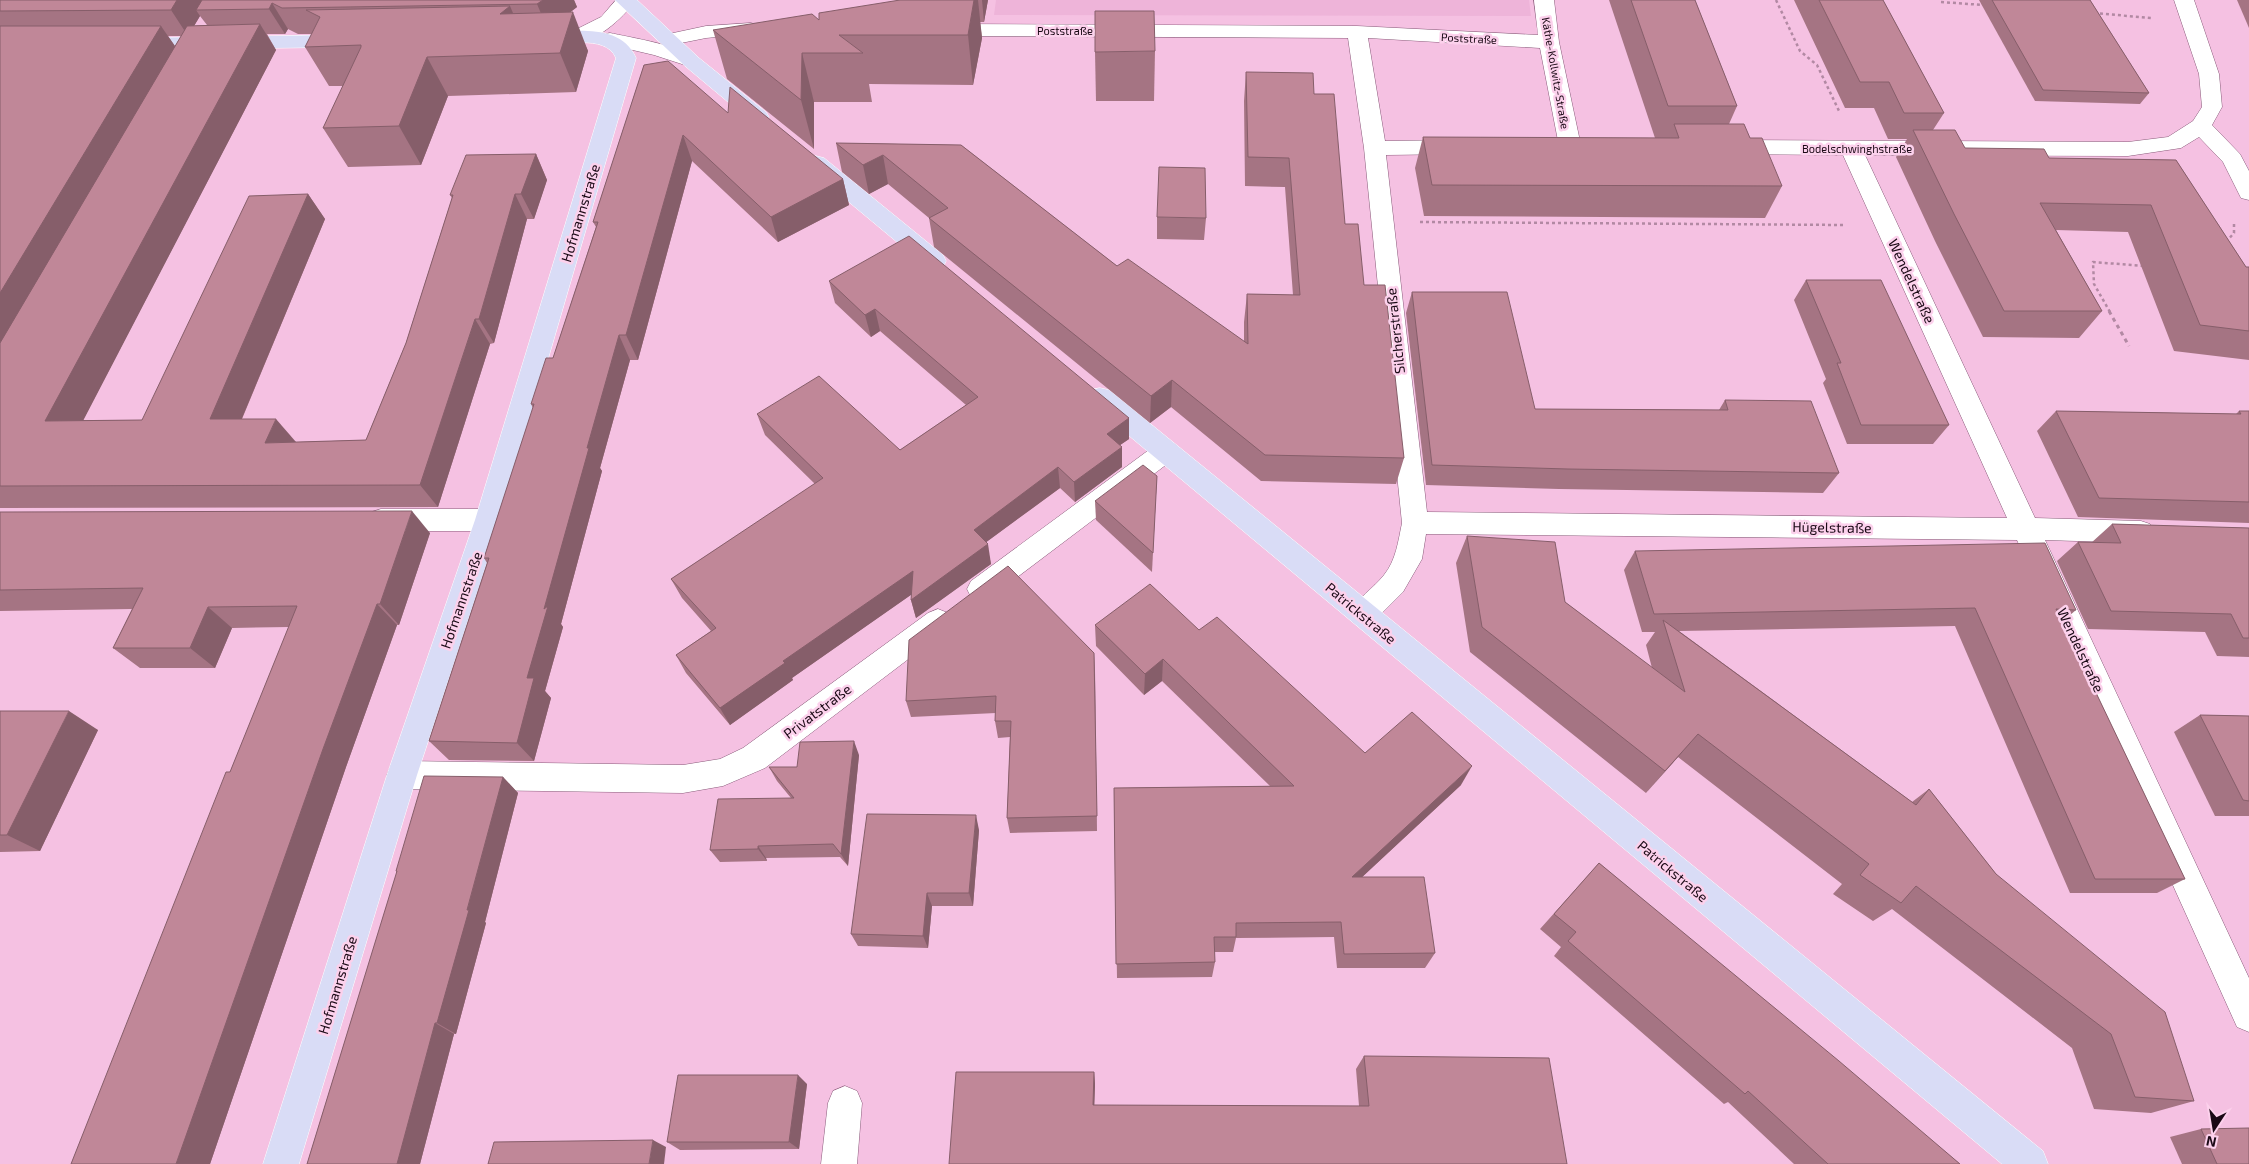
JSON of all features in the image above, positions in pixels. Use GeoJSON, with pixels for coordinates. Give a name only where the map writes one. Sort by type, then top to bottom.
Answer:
{"type":"FeatureCollection","features":[{"type":"Feature","properties":{"kind":"main road"},"geometry":{"type":"LineString","coordinates":[[626,0],[671,39],[692,62],[775,130]]}},
{"type":"Feature","properties":{"kind":"main road"},"geometry":{"type":"LineString","coordinates":[[527,38],[576,37],[610,39]]}},
{"type":"Feature","properties":{"kind":"main road","name":"Hofmannstraße"},"geometry":{"type":"LineString","coordinates":[[281,1164],[402,775],[488,520],[626,58],[622,47],[610,39]]}},
{"type":"Feature","properties":{"kind":"main road"},"geometry":{"type":"LineString","coordinates":[[120,45],[190,52],[361,41]]}},
{"type":"Feature","properties":{"kind":"main road"},"geometry":{"type":"LineString","coordinates":[[798,148],[957,279]]}},
{"type":"Feature","properties":{"kind":"main road","name":"Patrickstraße"},"geometry":{"type":"LineString","coordinates":[[1084,384],[2030,1164]]}},
{"type":"Feature","properties":{"kind":"street"},"geometry":{"type":"LineString","coordinates":[[576,37],[608,21],[626,0]]}},
{"type":"Feature","properties":{"kind":"street","name":"Käthe-Kollwitz-Straße"},"geometry":{"type":"LineString","coordinates":[[1544,0],[1549,42],[1570,147]]}},
{"type":"Feature","properties":{"kind":"street"},"geometry":{"type":"LineString","coordinates":[[2184,0],[2209,74],[2212,107],[2201,126],[2232,159],[2249,193]]}},
{"type":"Feature","properties":{"kind":"street"},"geometry":{"type":"LineString","coordinates":[[190,52],[208,22]]}},
{"type":"Feature","properties":{"kind":"street"},"geometry":{"type":"LineString","coordinates":[[671,39],[706,32],[773,29]]}},
{"type":"Feature","properties":{"kind":"street","name":"Poststraße"},"geometry":{"type":"LineString","coordinates":[[926,30],[1357,32],[1549,42]]}},
{"type":"Feature","properties":{"kind":"street","name":"Silcherstraße"},"geometry":{"type":"LineString","coordinates":[[1357,32],[1375,148],[1416,523],[1408,559],[1393,584],[1363,614]]}},
{"type":"Feature","properties":{"kind":"street"},"geometry":{"type":"LineString","coordinates":[[610,39],[660,50],[692,62]]}},
{"type":"Feature","properties":{"kind":"street","name":"Bodelschwinghstraße"},"geometry":{"type":"LineString","coordinates":[[1706,147],[2128,149],[2173,143],[2201,126]]}},
{"type":"Feature","properties":{"kind":"street"},"geometry":{"type":"LineString","coordinates":[[1375,148],[1482,147]]}},
{"type":"Feature","properties":{"kind":"street","name":"Wendelstraße"},"geometry":{"type":"LineString","coordinates":[[1854,148],[1887,226],[2025,529],[2249,1015]]}},
{"type":"Feature","properties":{"kind":"street","name":"Privatstraße"},"geometry":{"type":"LineString","coordinates":[[402,775],[683,779],[723,772],[754,758],[1166,451]]}},
{"type":"Feature","properties":{"kind":"street"},"geometry":{"type":"LineString","coordinates":[[359,520],[488,520]]}},
{"type":"Feature","properties":{"kind":"street","name":"Hügelstraße"},"geometry":{"type":"LineString","coordinates":[[1416,523],[2162,532]]}},
{"type":"Feature","properties":{"kind":"street"},"geometry":{"type":"LineString","coordinates":[[839,1164],[845,1103]]}},
{"type":"Feature","properties":{"kind":"path"},"geometry":{"type":"LineString","coordinates":[[1776,0],[1800,51],[1817,65],[1854,148]]}},
{"type":"Feature","properties":{"kind":"path"},"geometry":{"type":"LineString","coordinates":[[1941,2],[1989,6]]}},
{"type":"Feature","properties":{"kind":"path"},"geometry":{"type":"LineString","coordinates":[[2085,13],[2191,20]]}},
{"type":"Feature","properties":{"kind":"path"},"geometry":{"type":"LineString","coordinates":[[2223,244],[2234,233],[2234,220]]}},
{"type":"Feature","properties":{"kind":"path"},"geometry":{"type":"LineString","coordinates":[[1383,222],[1887,226]]}},
{"type":"Feature","properties":{"kind":"path"},"geometry":{"type":"LineString","coordinates":[[2129,346],[2094,284],[2093,262],[2152,267]]}},
{"type":"Feature","properties":{"kind":"shaded area"},"geometry":{"type":"Polygon","coordinates":[[[996,0],[1529,0],[1531,16],[994,15],[996,0]]]}},
{"type":"Feature","properties":{"kind":"building"},"geometry":{"type":"Polygon","coordinates":[[[0,0],[177,0],[171,10],[0,11],[0,0]]]}},
{"type":"Feature","properties":{"kind":"building"},"geometry":{"type":"Polygon","coordinates":[[[202,0],[543,0],[537,4],[282,8],[272,3],[269,9],[196,10],[202,0]]]}},
{"type":"Feature","properties":{"kind":"building"},"geometry":{"type":"Polygon","coordinates":[[[900,0],[974,0],[968,35],[839,35],[863,53],[802,53],[801,100],[713,30],[812,14],[819,20],[819,13],[900,0]]]}},
{"type":"Feature","properties":{"kind":"building"},"geometry":{"type":"Polygon","coordinates":[[[1631,0],[1695,0],[1737,106],[1668,106],[1631,0]]]}},
{"type":"Feature","properties":{"kind":"building"},"geometry":{"type":"Polygon","coordinates":[[[1819,0],[1883,0],[1944,113],[1904,113],[1889,82],[1860,82],[1819,0]]]}},
{"type":"Feature","properties":{"kind":"building"},"geometry":{"type":"Polygon","coordinates":[[[1992,0],[2090,0],[2149,93],[2043,90],[1992,0]]]}},
{"type":"Feature","properties":{"kind":"building"},"geometry":{"type":"Polygon","coordinates":[[[510,6],[500,14],[573,12],[560,53],[427,57],[399,126],[323,128],[361,45],[305,47],[320,17],[306,10],[510,6]]]}},
{"type":"Feature","properties":{"kind":"building"},"geometry":{"type":"Polygon","coordinates":[[[1095,11],[1154,11],[1155,51],[1095,52],[1095,11]]]}},
{"type":"Feature","properties":{"kind":"building"},"geometry":{"type":"Polygon","coordinates":[[[260,24],[45,421],[142,420],[249,196],[308,194],[210,419],[276,419],[265,443],[366,440],[406,343],[453,195],[450,195],[466,155],[536,154],[521,194],[515,194],[479,319],[475,319],[420,485],[0,486],[0,343],[187,26],[260,24]]]}},
{"type":"Feature","properties":{"kind":"building"},"geometry":{"type":"Polygon","coordinates":[[[0,26],[161,26],[0,293],[0,26]]]}},
{"type":"Feature","properties":{"kind":"building"},"geometry":{"type":"Polygon","coordinates":[[[668,61],[728,113],[730,87],[843,179],[771,217],[683,135],[626,335],[619,335],[587,448],[589,448],[544,609],[548,606],[527,678],[534,678],[517,743],[429,741],[489,558],[484,558],[534,404],[531,404],[546,358],[553,358],[598,222],[593,222],[644,65],[668,61]]]}},
{"type":"Feature","properties":{"kind":"building"},"geometry":{"type":"Polygon","coordinates":[[[1246,72],[1313,73],[1314,94],[1334,94],[1345,224],[1358,224],[1364,285],[1385,285],[1404,458],[1265,455],[1172,380],[1151,396],[929,218],[948,208],[883,155],[863,165],[836,143],[961,145],[1117,266],[1128,259],[1248,344],[1247,294],[1300,295],[1289,158],[1248,157],[1246,72]]]}},
{"type":"Feature","properties":{"kind":"building"},"geometry":{"type":"Polygon","coordinates":[[[1674,124],[1744,124],[1750,138],[1762,138],[1782,186],[1432,185],[1423,137],[1679,138],[1674,124]]]}},
{"type":"Feature","properties":{"kind":"building"},"geometry":{"type":"Polygon","coordinates":[[[1913,130],[1955,130],[1965,148],[2044,149],[2049,158],[2176,160],[2246,267],[2249,267],[2249,331],[2200,325],[2151,205],[2040,203],[2102,311],[2004,311],[1913,130]]]}},
{"type":"Feature","properties":{"kind":"building"},"geometry":{"type":"Polygon","coordinates":[[[1159,167],[1205,168],[1206,218],[1157,217],[1159,167]]]}},
{"type":"Feature","properties":{"kind":"building"},"geometry":{"type":"Polygon","coordinates":[[[909,236],[1129,418],[1107,434],[1122,447],[1074,482],[1058,467],[974,530],[988,544],[911,600],[913,571],[783,661],[785,663],[720,708],[676,655],[716,628],[671,579],[823,478],[757,414],[819,376],[900,450],[978,397],[875,309],[865,315],[829,281],[909,236]]]}},
{"type":"Feature","properties":{"kind":"building"},"geometry":{"type":"Polygon","coordinates":[[[1806,280],[1881,280],[1949,425],[1861,425],[1837,363],[1841,363],[1806,280]]]}},
{"type":"Feature","properties":{"kind":"building"},"geometry":{"type":"Polygon","coordinates":[[[1412,292],[1507,292],[1535,409],[1728,410],[1725,400],[1811,401],[1839,473],[1432,465],[1412,292]]]}},
{"type":"Feature","properties":{"kind":"building"},"geometry":{"type":"Polygon","coordinates":[[[2056,411],[2241,414],[2239,411],[2249,411],[2249,502],[2099,498],[2056,411]]]}},
{"type":"Feature","properties":{"kind":"building"},"geometry":{"type":"Polygon","coordinates":[[[1143,465],[1157,476],[1153,553],[1095,501],[1143,465]]]}},
{"type":"Feature","properties":{"kind":"building"},"geometry":{"type":"Polygon","coordinates":[[[412,511],[380,604],[377,604],[323,749],[176,1164],[71,1164],[226,772],[230,772],[297,606],[208,607],[190,648],[113,648],[143,588],[0,590],[0,512],[412,511]]]}},
{"type":"Feature","properties":{"kind":"building"},"geometry":{"type":"Polygon","coordinates":[[[2112,524],[2249,528],[2249,638],[2243,638],[2231,614],[2111,611],[2078,542],[2121,543],[2112,524]]]}},
{"type":"Feature","properties":{"kind":"building"},"geometry":{"type":"Polygon","coordinates":[[[1467,536],[1555,542],[1565,602],[1685,692],[1663,620],[1916,805],[1929,789],[1996,874],[2165,1012],[2194,1101],[2135,1097],[2111,1034],[1916,886],[1901,903],[1860,875],[1869,864],[1698,734],[1665,771],[1482,627],[1467,536]]]}},
{"type":"Feature","properties":{"kind":"building"},"geometry":{"type":"Polygon","coordinates":[[[2045,543],[2076,610],[2056,609],[2185,879],[2095,879],[1975,608],[1654,614],[1635,551],[2045,543]]]}},
{"type":"Feature","properties":{"kind":"building"},"geometry":{"type":"Polygon","coordinates":[[[1008,566],[1094,653],[1097,816],[1007,818],[1011,721],[995,721],[996,696],[906,701],[909,640],[1008,566]]]}},
{"type":"Feature","properties":{"kind":"building"},"geometry":{"type":"Polygon","coordinates":[[[1150,584],[1199,630],[1217,617],[1365,753],[1412,712],[1472,766],[1352,877],[1424,877],[1435,953],[1344,954],[1341,922],[1236,923],[1236,937],[1214,937],[1215,962],[1116,964],[1114,788],[1294,786],[1163,659],[1145,674],[1095,625],[1150,584]]]}},
{"type":"Feature","properties":{"kind":"building"},"geometry":{"type":"Polygon","coordinates":[[[0,711],[69,711],[7,835],[0,835],[0,711]]]}},
{"type":"Feature","properties":{"kind":"building"},"geometry":{"type":"Polygon","coordinates":[[[2200,715],[2249,716],[2249,801],[2243,800],[2200,715]]]}},
{"type":"Feature","properties":{"kind":"building"},"geometry":{"type":"Polygon","coordinates":[[[854,741],[841,854],[833,844],[758,846],[758,849],[710,850],[718,799],[794,798],[769,767],[797,767],[800,742],[854,741]]]}},
{"type":"Feature","properties":{"kind":"building"},"geometry":{"type":"Polygon","coordinates":[[[424,776],[503,777],[467,910],[469,910],[437,1023],[435,1023],[397,1164],[307,1164],[397,871],[424,776]]]}},
{"type":"Feature","properties":{"kind":"building"},"geometry":{"type":"Polygon","coordinates":[[[867,814],[976,815],[969,893],[927,893],[923,936],[851,934],[867,814]]]}},
{"type":"Feature","properties":{"kind":"building"},"geometry":{"type":"Polygon","coordinates":[[[1599,863],[1839,1061],[1960,1164],[1828,1164],[1748,1091],[1745,1094],[1568,941],[1576,932],[1554,914],[1599,863]]]}},
{"type":"Feature","properties":{"kind":"building"},"geometry":{"type":"Polygon","coordinates":[[[1364,1056],[1549,1058],[1567,1164],[949,1164],[956,1072],[1094,1072],[1093,1105],[1369,1106],[1364,1056]]]}},
{"type":"Feature","properties":{"kind":"building"},"geometry":{"type":"Polygon","coordinates":[[[678,1075],[798,1075],[789,1142],[667,1142],[678,1075]]]}},
{"type":"Feature","properties":{"kind":"building"},"geometry":{"type":"Polygon","coordinates":[[[2249,1128],[2249,1164],[2217,1164],[2201,1129],[2249,1128]]]}},
{"type":"Feature","properties":{"kind":"building"},"geometry":{"type":"Polygon","coordinates":[[[653,1140],[649,1164],[488,1164],[494,1142],[653,1140]]]}}]}
